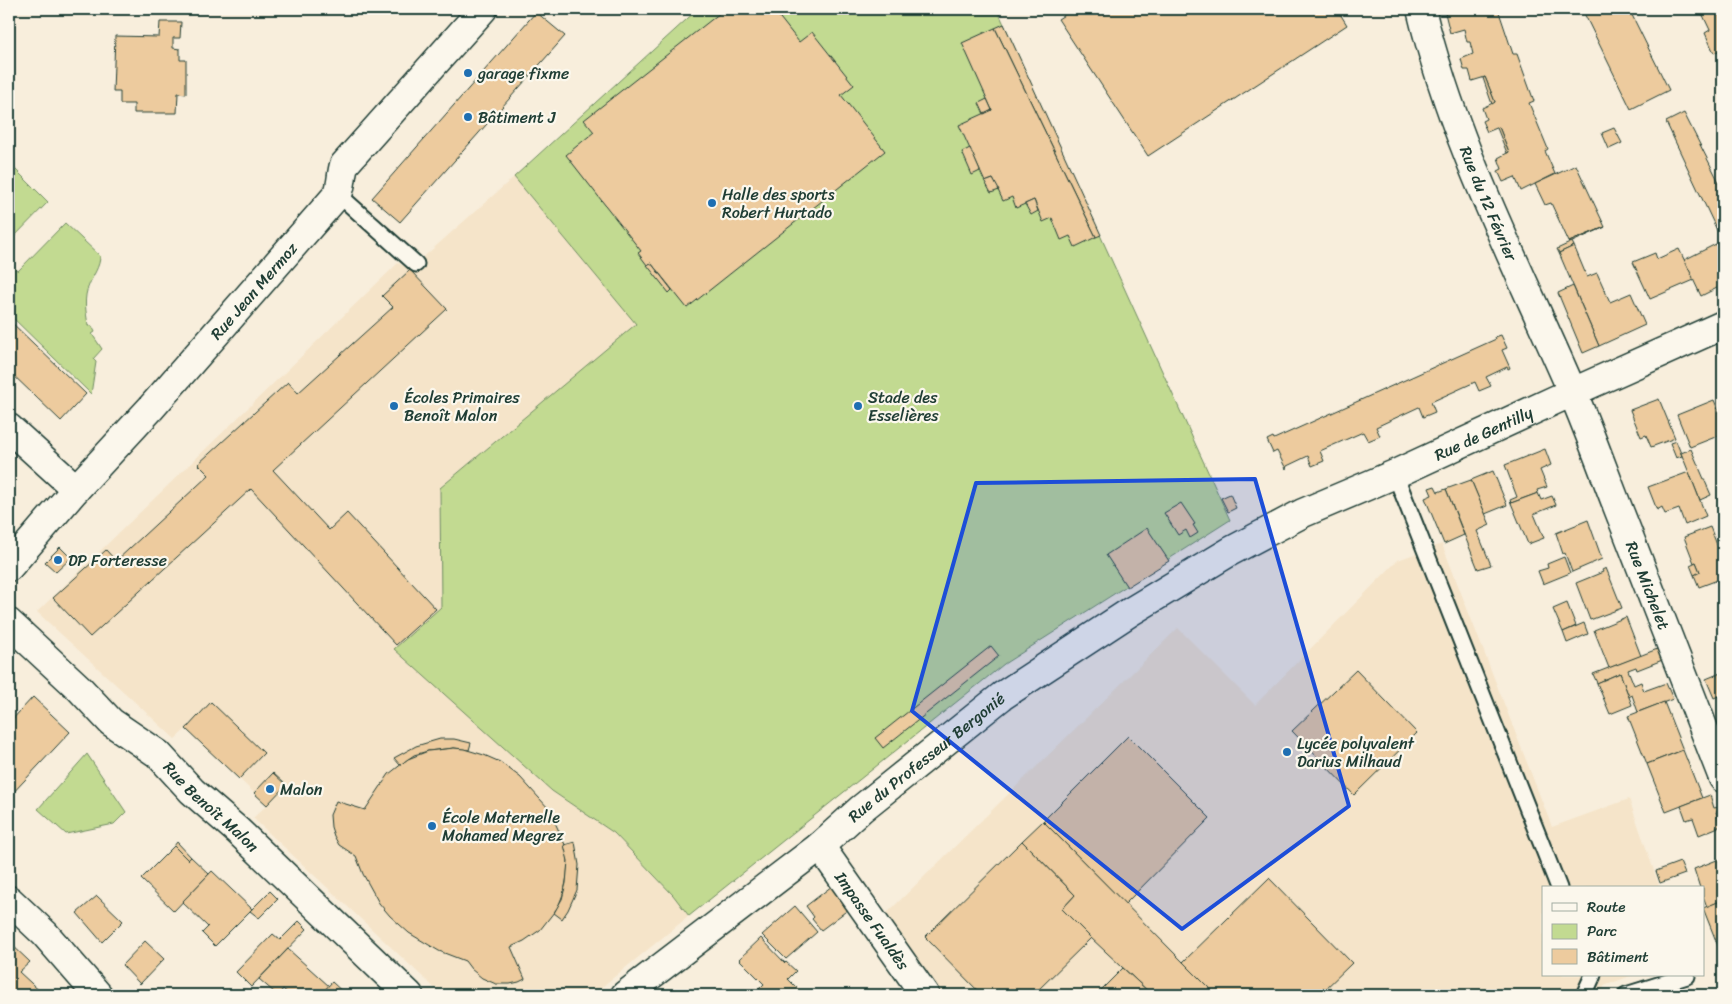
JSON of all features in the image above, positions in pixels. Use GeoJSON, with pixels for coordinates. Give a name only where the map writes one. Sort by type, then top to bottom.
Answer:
{"type":"FeatureCollection","features":[{"type":"Feature","properties":{"kind":"street"},"geometry":{"type":"LineString","coordinates":[[338,194],[341,187],[340,176],[344,165],[483,9]]}},
{"type":"Feature","properties":{"kind":"street","name":"Rue du 12 Février"},"geometry":{"type":"LineString","coordinates":[[1421,9],[1431,49],[1450,109],[1472,166],[1498,230],[1573,392]]}},
{"type":"Feature","properties":{"kind":"street","name":"Rue Jean Mermoz"},"geometry":{"type":"LineString","coordinates":[[9,567],[338,194]]}},
{"type":"Feature","properties":{"kind":"street","name":"Rue de Gentilly"},"geometry":{"type":"LineString","coordinates":[[1244,543],[1303,513],[1395,474],[1723,325]]}},
{"type":"Feature","properties":{"kind":"street","name":"Rue Michelet"},"geometry":{"type":"LineString","coordinates":[[1573,392],[1723,778]]}},
{"type":"Feature","properties":{"kind":"street"},"geometry":{"type":"LineString","coordinates":[[9,428],[76,489]]}},
{"type":"Feature","properties":{"kind":"street","name":"Rue du Professeur Bergonié"},"geometry":{"type":"LineString","coordinates":[[624,995],[820,846],[861,809],[1002,696],[1130,612],[1244,543]]}},
{"type":"Feature","properties":{"kind":"street","name":"Rue Benoît Malon"},"geometry":{"type":"LineString","coordinates":[[9,623],[79,688],[111,722],[158,754],[192,791],[238,830],[408,995]]}},
{"type":"Feature","properties":{"kind":"street","name":"Impasse Fualdès"},"geometry":{"type":"LineString","coordinates":[[820,846],[925,995]]}},
{"type":"Feature","properties":{"kind":"street"},"geometry":{"type":"LineString","coordinates":[[9,900],[45,934],[98,995]]}},
{"type":"Feature","properties":{"kind":"lane"},"geometry":{"type":"LineString","coordinates":[[338,194],[416,264]]}},
{"type":"Feature","properties":{"kind":"lane"},"geometry":{"type":"LineString","coordinates":[[1395,474],[1558,886]]}},
{"type":"Feature","properties":{"kind":"lane"},"geometry":{"type":"LineString","coordinates":[[1584,995],[1593,976]]}},
{"type":"Feature","properties":{"kind":"lane"},"geometry":{"type":"LineString","coordinates":[[1626,995],[1687,976]]}},
{"type":"Feature","properties":{"kind":"highlighted area"},"geometry":{"type":"Polygon","coordinates":[[[1255,479],[1349,806],[1182,929],[912,711],[976,483],[1255,479]]]}},
{"type":"Feature","properties":{"kind":"shaded area","name":"Écoles Primaires Benoît Malon"},"geometry":{"type":"Polygon","coordinates":[[[514,177],[637,324],[440,488],[441,607],[552,791],[614,833],[673,895],[689,916],[592,995],[442,995],[253,818],[267,805],[186,729],[175,739],[37,612],[398,263],[410,269],[514,177]]]}},
{"type":"Feature","properties":{"kind":"shaded area","name":"Lycée polyvalent Darius Milhaud"},"geometry":{"type":"Polygon","coordinates":[[[1442,544],[1552,827],[1629,799],[1659,886],[1542,886],[1542,976],[1630,976],[1604,986],[1602,995],[939,995],[883,917],[1178,628],[1255,705],[1398,560],[1442,544]]]}},
{"type":"Feature","properties":{"kind":"green space","name":"Stade des Esselières"},"geometry":{"type":"Polygon","coordinates":[[[698,9],[997,9],[1230,520],[1004,664],[689,916],[673,895],[614,833],[552,791],[394,649],[441,607],[440,488],[636,324],[514,177],[698,9]]]}},
{"type":"Feature","properties":{"kind":"green space"},"geometry":{"type":"Polygon","coordinates":[[[12,166],[48,202],[9,242],[9,170],[12,166]]]}},
{"type":"Feature","properties":{"kind":"green space"},"geometry":{"type":"Polygon","coordinates":[[[65,223],[100,256],[98,267],[87,290],[86,300],[88,325],[92,326],[95,332],[92,334],[102,349],[93,359],[96,362],[91,394],[9,314],[9,263],[18,271],[65,223]]]}},
{"type":"Feature","properties":{"kind":"green space"},"geometry":{"type":"Polygon","coordinates":[[[87,754],[126,812],[114,824],[66,834],[38,809],[87,754]]]}},
{"type":"Feature","properties":{"kind":"building","name":"Halle des sports Robert Hurtado"},"geometry":{"type":"Polygon","coordinates":[[[725,9],[773,9],[799,42],[812,32],[854,85],[841,95],[885,151],[687,308],[651,263],[647,265],[638,253],[641,251],[566,155],[594,132],[584,120],[725,9]]]}},
{"type":"Feature","properties":{"kind":"building"},"geometry":{"type":"Polygon","coordinates":[[[1074,9],[1337,9],[1347,25],[1148,156],[1058,19],[1074,9]]]}},
{"type":"Feature","properties":{"kind":"building"},"geometry":{"type":"Polygon","coordinates":[[[1444,9],[1498,9],[1513,54],[1517,54],[1534,101],[1529,103],[1548,149],[1545,151],[1555,174],[1521,191],[1515,177],[1503,182],[1498,171],[1502,169],[1498,158],[1509,152],[1499,127],[1487,132],[1482,121],[1486,119],[1482,108],[1495,102],[1485,77],[1472,81],[1469,70],[1464,70],[1461,59],[1473,54],[1470,42],[1467,42],[1464,29],[1450,33],[1444,9]]]}},
{"type":"Feature","properties":{"kind":"building"},"geometry":{"type":"Polygon","coordinates":[[[1582,9],[1629,9],[1669,90],[1631,109],[1582,9]]]}},
{"type":"Feature","properties":{"kind":"building"},"geometry":{"type":"Polygon","coordinates":[[[1700,9],[1718,9],[1723,21],[1723,49],[1714,53],[1705,33],[1710,30],[1700,9]]]}},
{"type":"Feature","properties":{"kind":"building","name":"Bâtiment J"},"geometry":{"type":"Polygon","coordinates":[[[536,12],[565,36],[400,222],[372,198],[536,12]]]}},
{"type":"Feature","properties":{"kind":"building"},"geometry":{"type":"Polygon","coordinates":[[[160,22],[181,22],[180,38],[173,38],[173,48],[180,49],[180,60],[186,60],[186,94],[178,93],[177,113],[134,113],[134,104],[120,104],[120,92],[113,92],[115,36],[159,37],[160,22]]]}},
{"type":"Feature","properties":{"kind":"building"},"geometry":{"type":"Polygon","coordinates":[[[1004,24],[1101,235],[1096,237],[995,28],[1004,24]]]}},
{"type":"Feature","properties":{"kind":"building"},"geometry":{"type":"Polygon","coordinates":[[[995,28],[1096,237],[1075,247],[1070,236],[1061,240],[1052,218],[1043,222],[1034,200],[1016,208],[1012,197],[1003,201],[993,179],[985,182],[959,125],[992,110],[962,43],[995,28]]]}},
{"type":"Feature","properties":{"kind":"building"},"geometry":{"type":"Polygon","coordinates":[[[1485,77],[1495,102],[1492,104],[1483,78],[1485,77]]]}},
{"type":"Feature","properties":{"kind":"building"},"geometry":{"type":"Polygon","coordinates":[[[987,99],[992,110],[984,114],[979,103],[987,99]]]}},
{"type":"Feature","properties":{"kind":"building"},"geometry":{"type":"Polygon","coordinates":[[[1684,113],[1723,190],[1723,243],[1666,122],[1684,113]]]}},
{"type":"Feature","properties":{"kind":"building"},"geometry":{"type":"Polygon","coordinates":[[[1499,127],[1509,152],[1507,153],[1497,128],[1499,127]]]}},
{"type":"Feature","properties":{"kind":"building"},"geometry":{"type":"Polygon","coordinates":[[[1614,128],[1622,143],[1609,149],[1602,133],[1614,128]]]}},
{"type":"Feature","properties":{"kind":"building"},"geometry":{"type":"Polygon","coordinates":[[[970,148],[980,171],[972,175],[962,152],[970,148]]]}},
{"type":"Feature","properties":{"kind":"building"},"geometry":{"type":"Polygon","coordinates":[[[1576,165],[1605,227],[1569,242],[1551,203],[1545,205],[1535,184],[1576,165]]]}},
{"type":"Feature","properties":{"kind":"building"},"geometry":{"type":"Polygon","coordinates":[[[993,179],[999,190],[991,193],[985,182],[993,179]]]}},
{"type":"Feature","properties":{"kind":"building"},"geometry":{"type":"Polygon","coordinates":[[[1034,200],[1038,211],[1031,215],[1025,204],[1034,200]]]}},
{"type":"Feature","properties":{"kind":"building"},"geometry":{"type":"Polygon","coordinates":[[[1605,227],[1570,243],[1569,242],[1605,227]]]}},
{"type":"Feature","properties":{"kind":"building"},"geometry":{"type":"Polygon","coordinates":[[[1722,241],[1723,285],[1701,296],[1684,260],[1722,241]]]}},
{"type":"Feature","properties":{"kind":"building"},"geometry":{"type":"Polygon","coordinates":[[[1572,242],[1574,246],[1559,253],[1557,249],[1572,242]]]}},
{"type":"Feature","properties":{"kind":"building"},"geometry":{"type":"Polygon","coordinates":[[[1574,246],[1587,277],[1597,273],[1610,302],[1631,293],[1645,325],[1599,346],[1559,253],[1574,246]]]}},
{"type":"Feature","properties":{"kind":"building"},"geometry":{"type":"Polygon","coordinates":[[[1679,249],[1694,280],[1650,299],[1633,262],[1655,253],[1657,259],[1679,249]]]}},
{"type":"Feature","properties":{"kind":"building"},"geometry":{"type":"Polygon","coordinates":[[[651,263],[672,290],[669,293],[647,265],[651,263]]]}},
{"type":"Feature","properties":{"kind":"building"},"geometry":{"type":"Polygon","coordinates":[[[410,270],[447,309],[273,470],[329,530],[347,513],[436,609],[396,645],[251,489],[90,637],[53,598],[106,550],[116,561],[209,475],[198,464],[288,382],[298,393],[393,307],[382,296],[410,270]]]}},
{"type":"Feature","properties":{"kind":"building"},"geometry":{"type":"Polygon","coordinates":[[[1573,286],[1599,346],[1583,353],[1558,293],[1573,286]]]}},
{"type":"Feature","properties":{"kind":"building"},"geometry":{"type":"Polygon","coordinates":[[[9,320],[86,394],[61,421],[9,371],[9,320]]]}},
{"type":"Feature","properties":{"kind":"building"},"geometry":{"type":"Polygon","coordinates":[[[1501,335],[1507,348],[1502,350],[1510,368],[1508,369],[1507,367],[1486,377],[1491,386],[1479,391],[1475,382],[1431,402],[1435,412],[1423,417],[1419,407],[1376,427],[1380,436],[1368,441],[1363,432],[1320,451],[1324,461],[1312,466],[1308,456],[1287,466],[1286,469],[1277,451],[1273,453],[1267,440],[1273,437],[1274,439],[1496,339],[1495,337],[1501,335]]]}},
{"type":"Feature","properties":{"kind":"building"},"geometry":{"type":"Polygon","coordinates":[[[1659,399],[1675,438],[1651,447],[1646,435],[1641,437],[1630,410],[1659,399]]]}},
{"type":"Feature","properties":{"kind":"building"},"geometry":{"type":"Polygon","coordinates":[[[1714,400],[1723,422],[1723,434],[1690,447],[1677,415],[1714,400]]]}},
{"type":"Feature","properties":{"kind":"building"},"geometry":{"type":"Polygon","coordinates":[[[1676,441],[1682,456],[1676,458],[1670,443],[1676,441]]]}},
{"type":"Feature","properties":{"kind":"building"},"geometry":{"type":"Polygon","coordinates":[[[1545,449],[1551,465],[1540,470],[1547,487],[1537,490],[1538,493],[1511,503],[1510,500],[1517,497],[1505,465],[1545,449]]]}},
{"type":"Feature","properties":{"kind":"building"},"geometry":{"type":"Polygon","coordinates":[[[1691,449],[1711,495],[1700,500],[1681,453],[1691,449]]]}},
{"type":"Feature","properties":{"kind":"building"},"geometry":{"type":"Polygon","coordinates":[[[1493,471],[1507,505],[1485,514],[1471,480],[1493,471]]]}},
{"type":"Feature","properties":{"kind":"building"},"geometry":{"type":"Polygon","coordinates":[[[1689,472],[1706,516],[1685,525],[1679,509],[1665,514],[1662,507],[1657,510],[1648,487],[1689,472]]]}},
{"type":"Feature","properties":{"kind":"building"},"geometry":{"type":"Polygon","coordinates":[[[1471,480],[1490,525],[1477,531],[1491,565],[1478,569],[1446,489],[1471,480]]]}},
{"type":"Feature","properties":{"kind":"building"},"geometry":{"type":"Polygon","coordinates":[[[1435,486],[1438,492],[1446,489],[1464,535],[1444,544],[1425,498],[1432,495],[1429,488],[1435,486]]]}},
{"type":"Feature","properties":{"kind":"building"},"geometry":{"type":"Polygon","coordinates":[[[1538,493],[1541,500],[1552,496],[1556,505],[1534,514],[1544,538],[1528,544],[1511,503],[1538,493]]]}},
{"type":"Feature","properties":{"kind":"building"},"geometry":{"type":"Polygon","coordinates":[[[1230,494],[1236,508],[1228,512],[1221,498],[1230,494]]]}},
{"type":"Feature","properties":{"kind":"building"},"geometry":{"type":"Polygon","coordinates":[[[1181,503],[1195,524],[1193,525],[1198,533],[1190,538],[1186,530],[1178,535],[1164,513],[1181,503]]]}},
{"type":"Feature","properties":{"kind":"building"},"geometry":{"type":"Polygon","coordinates":[[[1588,520],[1602,559],[1572,572],[1556,533],[1588,520]]]}},
{"type":"Feature","properties":{"kind":"building"},"geometry":{"type":"Polygon","coordinates":[[[1710,527],[1723,560],[1723,578],[1699,587],[1694,575],[1700,572],[1696,562],[1694,563],[1684,537],[1710,527]]]}},
{"type":"Feature","properties":{"kind":"building"},"geometry":{"type":"Polygon","coordinates":[[[1147,528],[1169,561],[1127,587],[1106,555],[1147,528]]]}},
{"type":"Feature","properties":{"kind":"building","name":"DP Forteresse"},"geometry":{"type":"Polygon","coordinates":[[[60,547],[71,558],[56,572],[45,562],[60,547]]]}},
{"type":"Feature","properties":{"kind":"building"},"geometry":{"type":"Polygon","coordinates":[[[1564,557],[1570,573],[1543,584],[1538,571],[1548,568],[1547,564],[1564,557]]]}},
{"type":"Feature","properties":{"kind":"building"},"geometry":{"type":"Polygon","coordinates":[[[1696,562],[1700,572],[1694,575],[1690,565],[1696,562]]]}},
{"type":"Feature","properties":{"kind":"building"},"geometry":{"type":"Polygon","coordinates":[[[1606,568],[1622,608],[1590,620],[1576,583],[1603,572],[1602,570],[1606,568]]]}},
{"type":"Feature","properties":{"kind":"building"},"geometry":{"type":"Polygon","coordinates":[[[1567,603],[1576,626],[1563,632],[1553,609],[1567,603]]]}},
{"type":"Feature","properties":{"kind":"building"},"geometry":{"type":"Polygon","coordinates":[[[1626,617],[1641,656],[1609,668],[1594,630],[1626,617]]]}},
{"type":"Feature","properties":{"kind":"building"},"geometry":{"type":"Polygon","coordinates":[[[1584,623],[1588,634],[1567,643],[1563,632],[1584,623]]]}},
{"type":"Feature","properties":{"kind":"building"},"geometry":{"type":"Polygon","coordinates":[[[991,646],[999,656],[883,748],[875,738],[991,646]]]}},
{"type":"Feature","properties":{"kind":"building"},"geometry":{"type":"Polygon","coordinates":[[[1660,648],[1665,659],[1637,670],[1636,667],[1628,670],[1634,685],[1641,682],[1644,691],[1666,683],[1673,699],[1638,712],[1632,695],[1629,697],[1620,673],[1597,683],[1593,674],[1660,648]]]}},
{"type":"Feature","properties":{"kind":"building"},"geometry":{"type":"Polygon","coordinates":[[[1356,670],[1417,733],[1354,795],[1292,731],[1356,670]]]}},
{"type":"Feature","properties":{"kind":"building"},"geometry":{"type":"Polygon","coordinates":[[[1723,672],[1723,694],[1714,698],[1706,679],[1723,672]]]}},
{"type":"Feature","properties":{"kind":"building"},"geometry":{"type":"Polygon","coordinates":[[[1620,673],[1632,705],[1610,714],[1597,683],[1620,673]]]}},
{"type":"Feature","properties":{"kind":"building"},"geometry":{"type":"Polygon","coordinates":[[[33,697],[70,732],[9,797],[9,723],[33,697]]]}},
{"type":"Feature","properties":{"kind":"building"},"geometry":{"type":"Polygon","coordinates":[[[211,702],[264,753],[239,779],[186,729],[211,702]]]}},
{"type":"Feature","properties":{"kind":"building"},"geometry":{"type":"Polygon","coordinates":[[[1664,702],[1683,750],[1647,764],[1628,716],[1664,702]]]}},
{"type":"Feature","properties":{"kind":"building"},"geometry":{"type":"Polygon","coordinates":[[[1128,736],[1210,818],[1125,904],[1043,821],[1128,736]]]}},
{"type":"Feature","properties":{"kind":"building"},"geometry":{"type":"Polygon","coordinates":[[[440,739],[454,739],[471,743],[469,750],[454,748],[428,751],[414,755],[400,765],[394,758],[416,746],[440,739]]]}},
{"type":"Feature","properties":{"kind":"building"},"geometry":{"type":"Polygon","coordinates":[[[454,748],[484,755],[500,762],[520,777],[549,809],[566,847],[568,861],[567,876],[564,892],[558,907],[540,930],[511,947],[525,979],[519,982],[496,984],[482,978],[465,961],[439,951],[409,933],[379,903],[363,874],[356,856],[339,845],[331,827],[330,815],[336,801],[365,810],[389,774],[408,759],[428,751],[454,748]]]}},
{"type":"Feature","properties":{"kind":"building"},"geometry":{"type":"Polygon","coordinates":[[[1683,750],[1702,798],[1666,812],[1647,764],[1683,750]]]}},
{"type":"Feature","properties":{"kind":"building","name":"Malon"},"geometry":{"type":"Polygon","coordinates":[[[273,773],[286,785],[267,805],[254,793],[273,773]]]}},
{"type":"Feature","properties":{"kind":"building"},"geometry":{"type":"Polygon","coordinates":[[[1710,795],[1714,808],[1719,807],[1721,811],[1716,812],[1721,826],[1699,835],[1693,818],[1686,820],[1681,806],[1710,795]]]}},
{"type":"Feature","properties":{"kind":"building"},"geometry":{"type":"Polygon","coordinates":[[[1043,821],[1216,995],[1152,995],[1062,909],[1075,895],[1022,841],[1043,821]]]}},
{"type":"Feature","properties":{"kind":"building"},"geometry":{"type":"Polygon","coordinates":[[[1022,841],[1075,895],[1062,909],[1091,938],[1033,995],[982,995],[925,937],[1022,841]]]}},
{"type":"Feature","properties":{"kind":"building"},"geometry":{"type":"Polygon","coordinates":[[[177,842],[191,857],[188,860],[174,846],[177,842]]]}},
{"type":"Feature","properties":{"kind":"building"},"geometry":{"type":"Polygon","coordinates":[[[575,842],[579,865],[577,890],[562,919],[554,913],[562,899],[566,883],[568,861],[564,845],[575,842]]]}},
{"type":"Feature","properties":{"kind":"building"},"geometry":{"type":"Polygon","coordinates":[[[174,846],[188,860],[191,857],[209,874],[174,911],[141,879],[174,846]]]}},
{"type":"Feature","properties":{"kind":"building"},"geometry":{"type":"Polygon","coordinates":[[[1722,858],[1723,900],[1707,907],[1704,899],[1704,886],[1699,886],[1694,869],[1722,858]]]}},
{"type":"Feature","properties":{"kind":"building"},"geometry":{"type":"Polygon","coordinates":[[[1680,862],[1685,874],[1660,883],[1656,871],[1680,862]]]}},
{"type":"Feature","properties":{"kind":"building"},"geometry":{"type":"Polygon","coordinates":[[[212,871],[252,909],[215,946],[202,933],[208,927],[182,902],[212,871]]]}},
{"type":"Feature","properties":{"kind":"building"},"geometry":{"type":"Polygon","coordinates":[[[1269,878],[1352,963],[1319,995],[1216,995],[1183,962],[1269,878]]]}},
{"type":"Feature","properties":{"kind":"building"},"geometry":{"type":"Polygon","coordinates":[[[832,886],[849,909],[821,930],[812,919],[814,917],[806,906],[832,886]]]}},
{"type":"Feature","properties":{"kind":"building"},"geometry":{"type":"Polygon","coordinates":[[[270,891],[278,899],[259,918],[250,911],[270,891]]]}},
{"type":"Feature","properties":{"kind":"building"},"geometry":{"type":"Polygon","coordinates":[[[97,896],[123,921],[102,942],[77,913],[97,896]]]}},
{"type":"Feature","properties":{"kind":"building"},"geometry":{"type":"Polygon","coordinates":[[[1723,900],[1723,956],[1704,911],[1704,908],[1723,900]]]}},
{"type":"Feature","properties":{"kind":"building"},"geometry":{"type":"Polygon","coordinates":[[[795,906],[817,932],[786,959],[762,935],[795,906]]]}},
{"type":"Feature","properties":{"kind":"building"},"geometry":{"type":"Polygon","coordinates":[[[299,921],[307,929],[251,987],[236,972],[273,934],[280,940],[299,921]]]}},
{"type":"Feature","properties":{"kind":"building"},"geometry":{"type":"Polygon","coordinates":[[[761,938],[785,963],[796,971],[788,979],[802,993],[800,995],[763,995],[758,990],[764,984],[739,959],[761,938]]]}},
{"type":"Feature","properties":{"kind":"building"},"geometry":{"type":"Polygon","coordinates":[[[145,941],[164,959],[140,984],[122,965],[145,941]]]}},
{"type":"Feature","properties":{"kind":"building"},"geometry":{"type":"Polygon","coordinates":[[[9,942],[30,962],[19,972],[44,995],[9,995],[9,942]]]}},
{"type":"Feature","properties":{"kind":"building"},"geometry":{"type":"Polygon","coordinates":[[[288,949],[329,986],[320,995],[290,995],[283,989],[278,995],[273,995],[275,993],[259,979],[288,949]]]}},
{"type":"Feature","properties":{"kind":"building"},"geometry":{"type":"Polygon","coordinates":[[[1123,968],[1152,995],[1096,995],[1123,968]]]}},
{"type":"Feature","properties":{"kind":"building"},"geometry":{"type":"Polygon","coordinates":[[[332,982],[346,995],[320,995],[332,982]]]}},
{"type":"Feature","properties":{"kind":"place","name":"garage fixme"},"geometry":{"type":"Point","coordinates":[468,73]}},
{"type":"Feature","properties":{"kind":"place","name":"Bâtiment J"},"geometry":{"type":"Point","coordinates":[468,117]}},
{"type":"Feature","properties":{"kind":"place","name":"Halle des sports Robert Hurtado"},"geometry":{"type":"Point","coordinates":[712,203]}},
{"type":"Feature","properties":{"kind":"place","name":"Écoles Primaires Benoît Malon"},"geometry":{"type":"Point","coordinates":[394,406]}},
{"type":"Feature","properties":{"kind":"place","name":"Stade des Esselières"},"geometry":{"type":"Point","coordinates":[858,406]}},
{"type":"Feature","properties":{"kind":"place","name":"DP Forteresse"},"geometry":{"type":"Point","coordinates":[58,560]}},
{"type":"Feature","properties":{"kind":"place","name":"Lycée polyvalent Darius Milhaud"},"geometry":{"type":"Point","coordinates":[1287,752]}},
{"type":"Feature","properties":{"kind":"place","name":"Malon"},"geometry":{"type":"Point","coordinates":[270,789]}},
{"type":"Feature","properties":{"kind":"place","name":"École Maternelle Mohamed Megrez"},"geometry":{"type":"Point","coordinates":[432,826]}}]}
